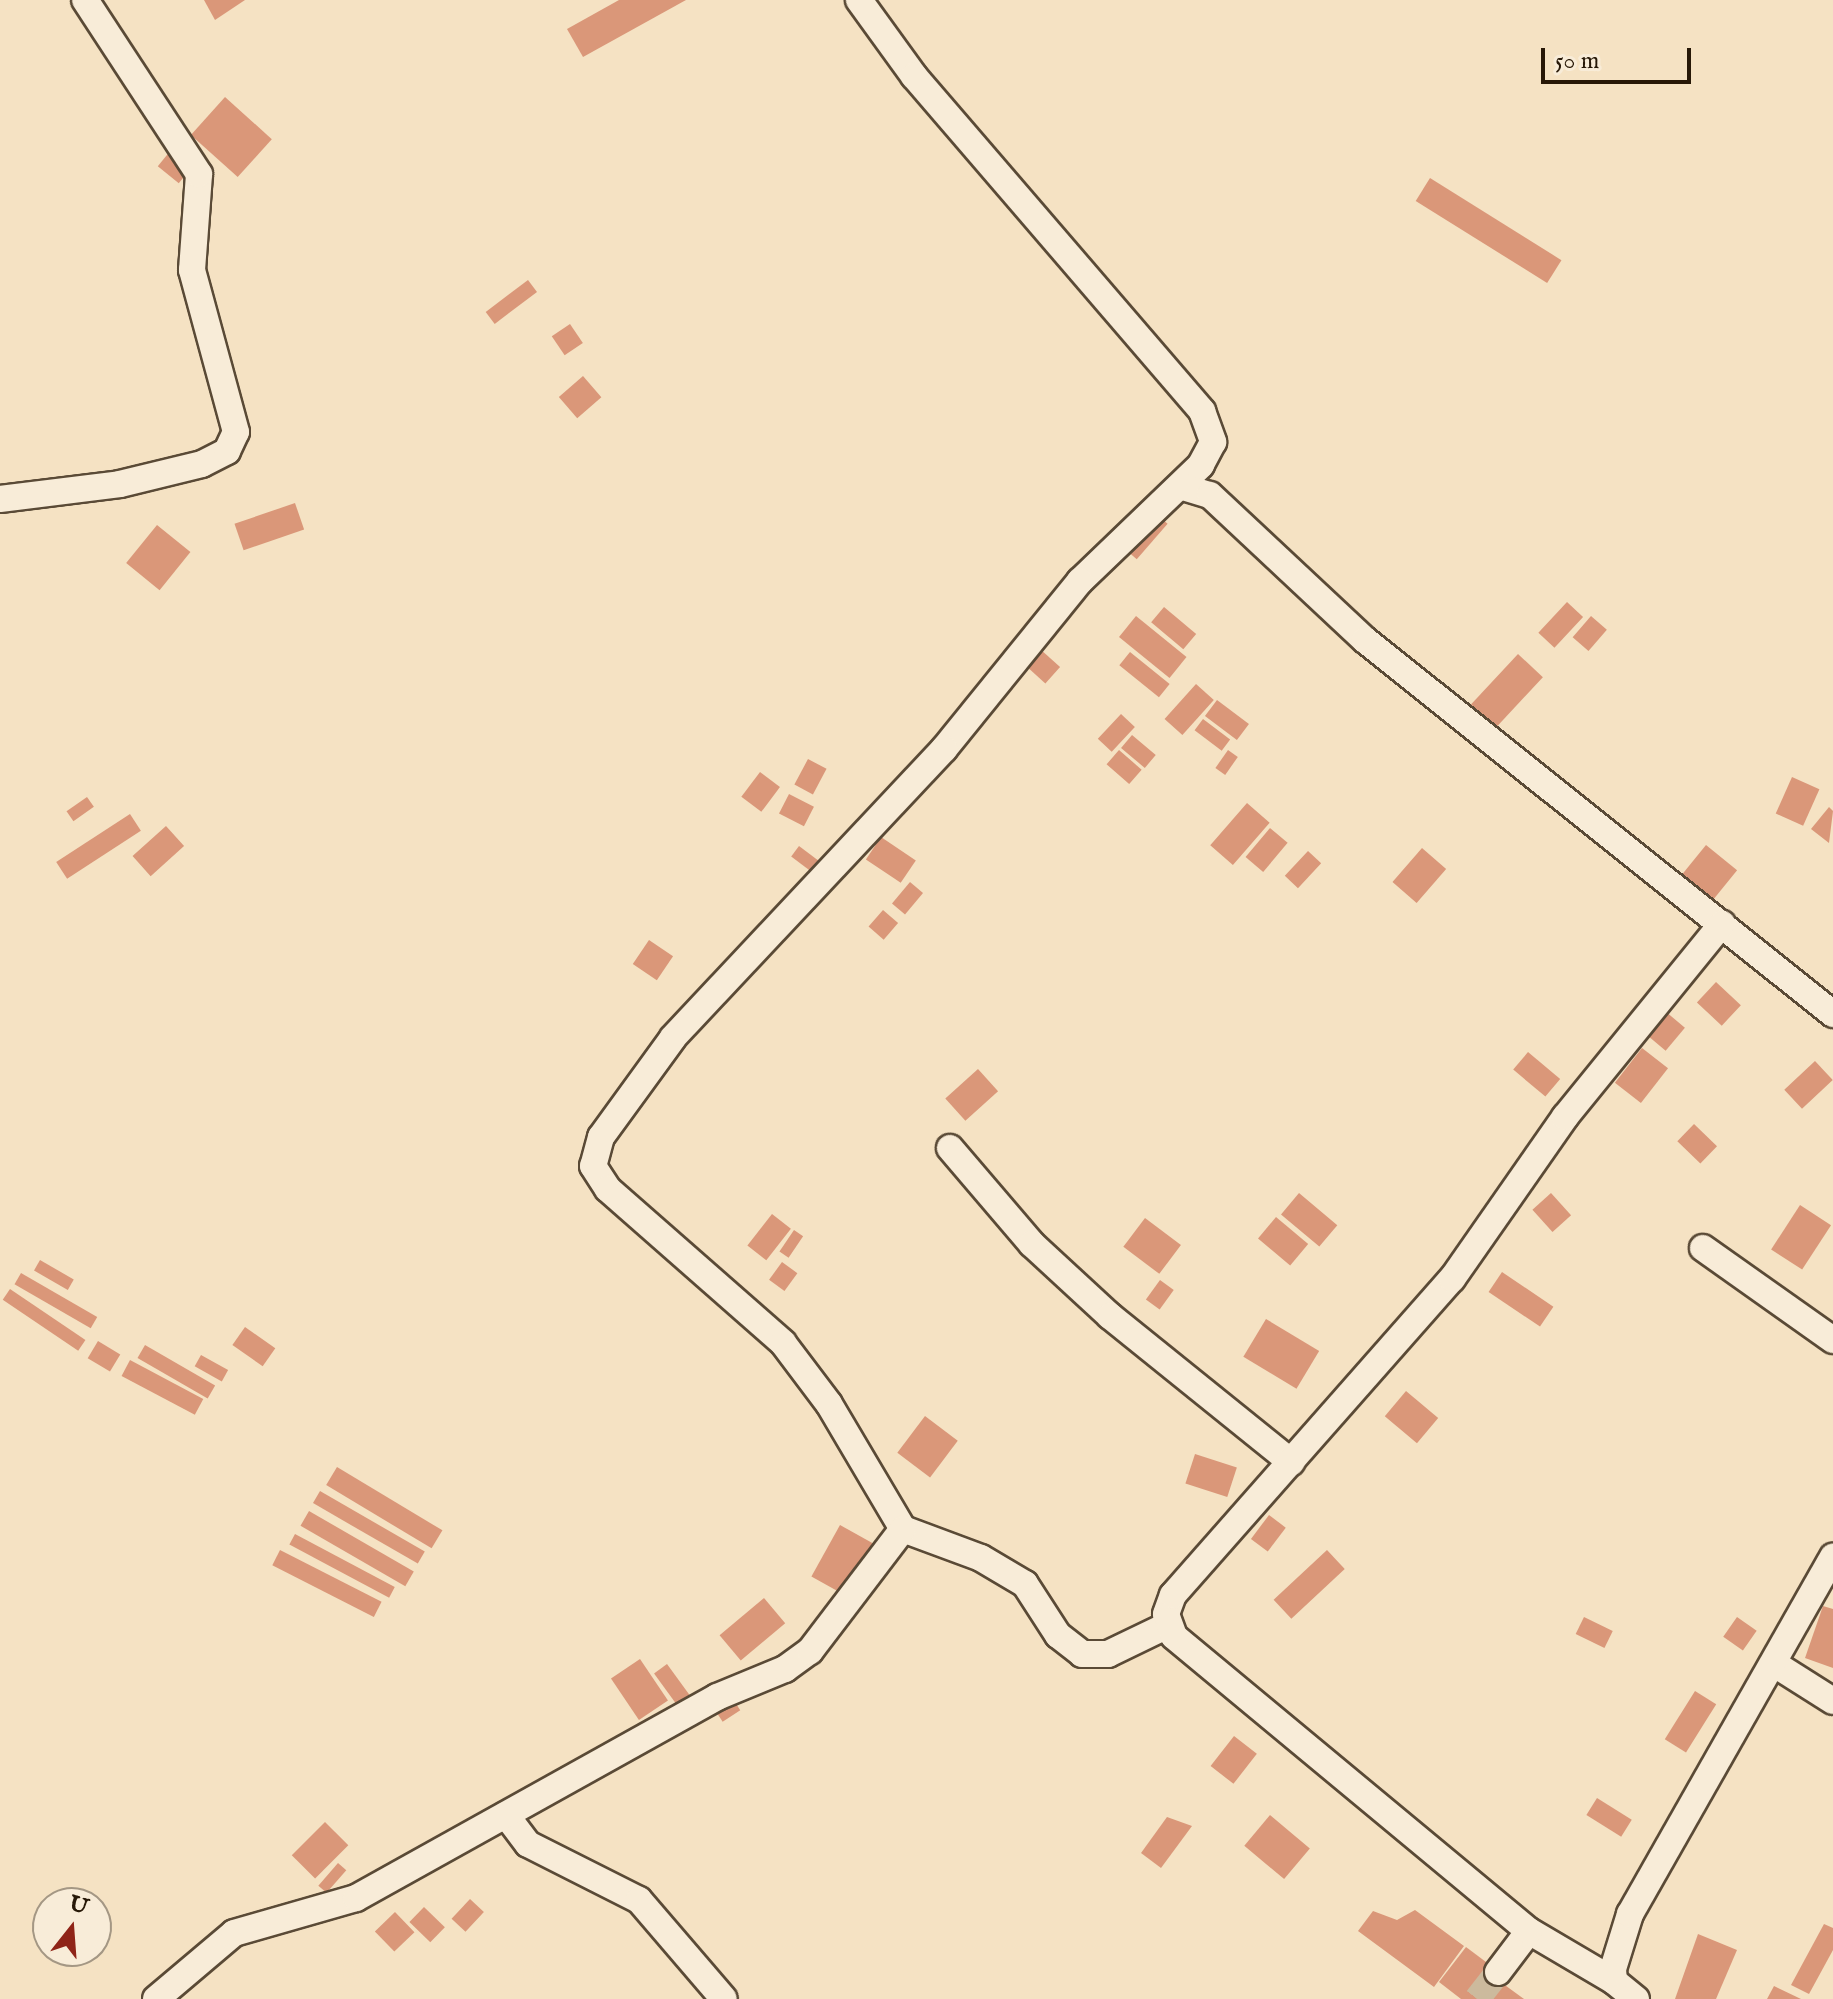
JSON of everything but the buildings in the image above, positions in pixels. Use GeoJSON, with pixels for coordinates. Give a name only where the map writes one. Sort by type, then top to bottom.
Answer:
{"type":"FeatureCollection","features":[{"type":"Feature","properties":{"kind":"street"},"geometry":{"type":"LineString","coordinates":[[0,499],[120,484],[202,464],[227,451],[236,432],[223,370],[192,270],[199,174],[85,0]]}},
{"type":"Feature","properties":{"kind":"street"},"geometry":{"type":"LineString","coordinates":[[859,0],[923,87],[1202,411],[1213,442],[1180,486],[1080,581],[944,749],[673,1038],[594,1153],[593,1166],[608,1189],[749,1309],[804,1368],[903,1529],[981,1558],[1025,1584],[1058,1635],[1082,1654],[1108,1654],[1168,1625]]}},
{"type":"Feature","properties":{"kind":"street"},"geometry":{"type":"LineString","coordinates":[[1180,486],[1210,495],[1365,640],[1833,1014]]}},
{"type":"Feature","properties":{"kind":"street"},"geometry":{"type":"LineString","coordinates":[[1168,1625],[1173,1595],[1452,1279],[1565,1117],[1722,924]]}},
{"type":"Feature","properties":{"kind":"street"},"geometry":{"type":"LineString","coordinates":[[950,1148],[1032,1244],[1110,1316],[1291,1462]]}},
{"type":"Feature","properties":{"kind":"street"},"geometry":{"type":"LineString","coordinates":[[1703,1248],[1833,1340]]}},
{"type":"Feature","properties":{"kind":"street"},"geometry":{"type":"LineString","coordinates":[[156,1999],[234,1933],[356,1898],[717,1697],[785,1669],[810,1651],[903,1529]]}},
{"type":"Feature","properties":{"kind":"street"},"geometry":{"type":"LineString","coordinates":[[1614,1981],[1614,1955],[1630,1914],[1776,1665],[1833,1557]]}},
{"type":"Feature","properties":{"kind":"street"},"geometry":{"type":"LineString","coordinates":[[1168,1625],[1529,1931],[1614,1981],[1636,1999]]}},
{"type":"Feature","properties":{"kind":"street"},"geometry":{"type":"LineString","coordinates":[[1776,1665],[1833,1701]]}},
{"type":"Feature","properties":{"kind":"street"},"geometry":{"type":"LineString","coordinates":[[506,1815],[528,1844],[639,1900],[724,1999]]}},
{"type":"Feature","properties":{"kind":"street"},"geometry":{"type":"LineString","coordinates":[[1498,1972],[1529,1931]]}},
{"type":"Feature","properties":{"kind":"tunnel"},"geometry":{"type":"LineString","coordinates":[[1477,1999],[1498,1972]]}}]}
